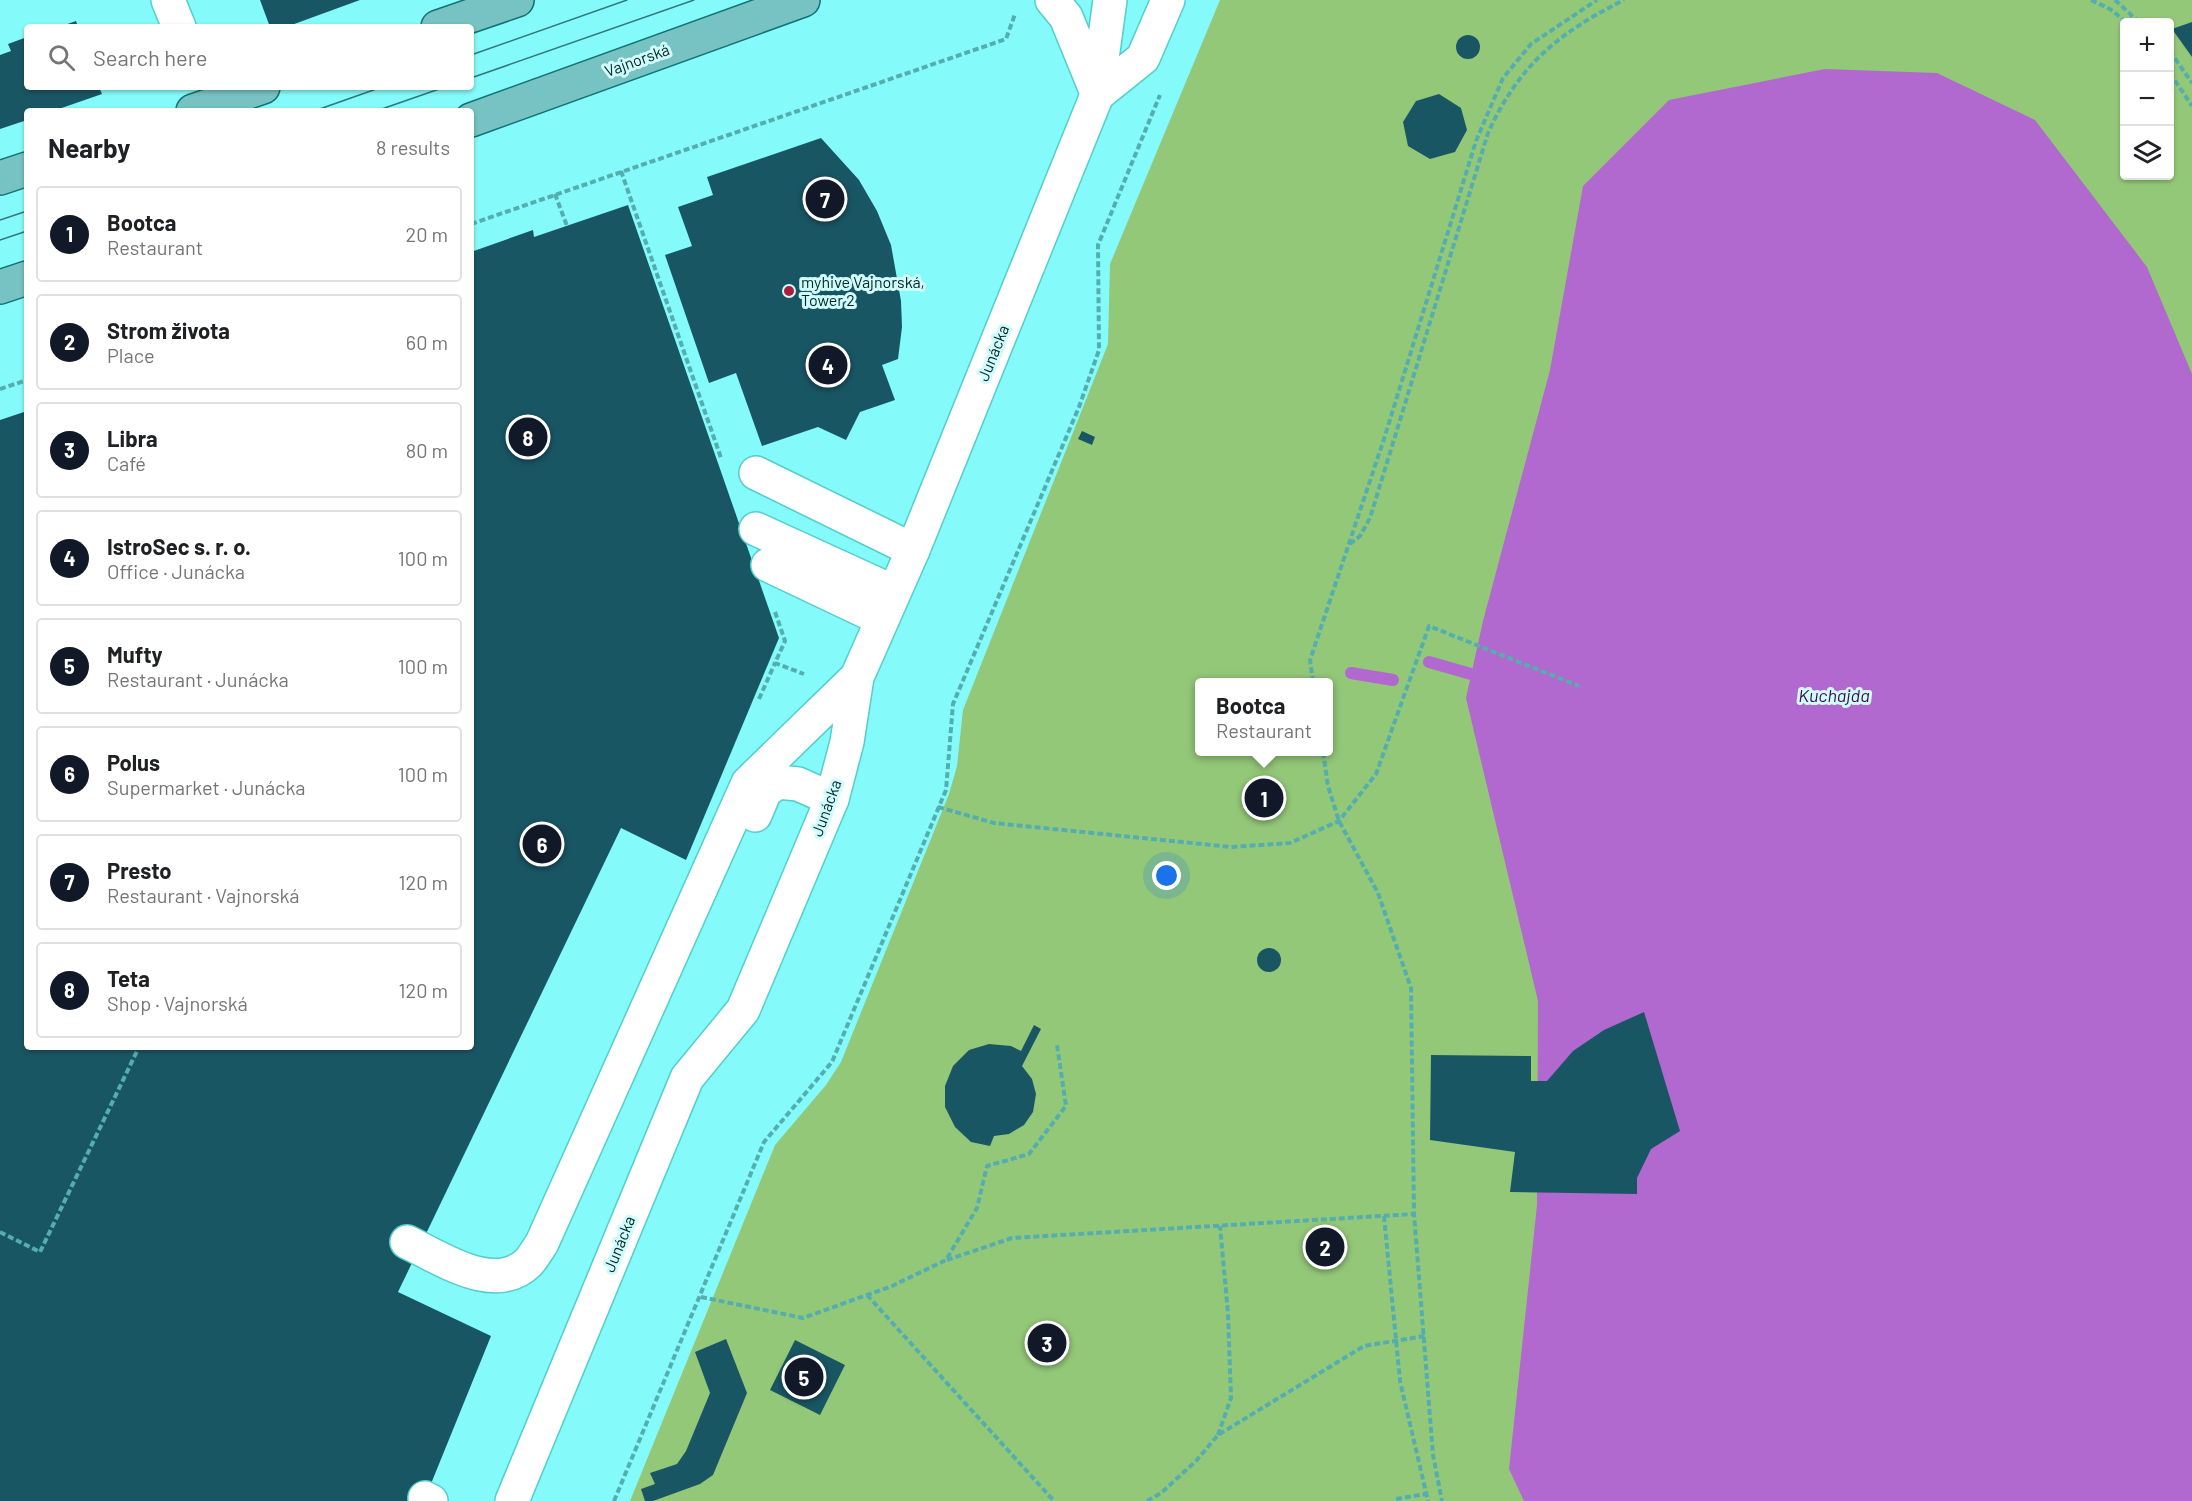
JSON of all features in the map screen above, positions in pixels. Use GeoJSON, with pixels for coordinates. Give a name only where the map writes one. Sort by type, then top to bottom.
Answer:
{"type":"FeatureCollection","features":[{"type":"Feature","properties":{"kind":"main road"},"geometry":{"type":"LineString","coordinates":[[447,24],[517,0]]}},
{"type":"Feature","properties":{"kind":"main road","name":"Vajnorská"},"geometry":{"type":"LineString","coordinates":[[474,119],[803,0]]}},
{"type":"Feature","properties":{"kind":"main road"},"geometry":{"type":"LineString","coordinates":[[204,104],[253,90]]}},
{"type":"Feature","properties":{"kind":"main road"},"geometry":{"type":"LineString","coordinates":[[0,178],[24,170]]}},
{"type":"Feature","properties":{"kind":"main road"},"geometry":{"type":"LineString","coordinates":[[0,287],[24,279]]}},
{"type":"Feature","properties":{"kind":"street"},"geometry":{"type":"LineString","coordinates":[[168,0],[178,24]]}},
{"type":"Feature","properties":{"kind":"street"},"geometry":{"type":"LineString","coordinates":[[1052,0],[1066,17],[1097,95]]}},
{"type":"Feature","properties":{"kind":"street","name":"Junácka"},"geometry":{"type":"LineString","coordinates":[[512,1501],[687,1078],[743,1010],[832,799],[847,742],[857,677],[913,550],[1097,95],[1110,0]]}},
{"type":"Feature","properties":{"kind":"street","name":"Junácka"},"geometry":{"type":"LineString","coordinates":[[1097,95],[1143,58],[1168,0]]}},
{"type":"Feature","properties":{"kind":"street"},"geometry":{"type":"LineString","coordinates":[[756,473],[913,550]]}},
{"type":"Feature","properties":{"kind":"street"},"geometry":{"type":"LineString","coordinates":[[756,529],[888,606]]}},
{"type":"Feature","properties":{"kind":"street"},"geometry":{"type":"LineString","coordinates":[[768,565],[888,606]]}},
{"type":"Feature","properties":{"kind":"street"},"geometry":{"type":"LineString","coordinates":[[402,1252],[477,1274],[495,1276],[513,1272],[528,1262],[542,1243],[756,787],[857,677]]}},
{"type":"Feature","properties":{"kind":"street"},"geometry":{"type":"LineString","coordinates":[[756,787],[778,782],[789,783],[832,799]]}},
{"type":"Feature","properties":{"kind":"path"},"geometry":{"type":"LineString","coordinates":[[1312,678],[1310,660],[1476,141],[1503,78],[1531,44],[1597,0]]}},
{"type":"Feature","properties":{"kind":"path"},"geometry":{"type":"LineString","coordinates":[[1348,544],[1360,536],[1370,518],[1488,133],[1503,99],[1518,77],[1539,55],[1576,28],[1624,0]]}},
{"type":"Feature","properties":{"kind":"path"},"geometry":{"type":"LineString","coordinates":[[2091,0],[2110,9],[2121,18]]}},
{"type":"Feature","properties":{"kind":"path"},"geometry":{"type":"LineString","coordinates":[[2115,0],[2135,18]]}},
{"type":"Feature","properties":{"kind":"path"},"geometry":{"type":"LineString","coordinates":[[474,223],[1006,39],[1018,7]]}},
{"type":"Feature","properties":{"kind":"path"},"geometry":{"type":"LineString","coordinates":[[2174,58],[2192,83]]}},
{"type":"Feature","properties":{"kind":"path"},"geometry":{"type":"LineString","coordinates":[[2174,80],[2192,106]]}},
{"type":"Feature","properties":{"kind":"path"},"geometry":{"type":"LineString","coordinates":[[614,1501],[764,1142],[832,1062],[946,790],[953,704],[1079,406],[1099,350],[1098,245],[1164,85]]}},
{"type":"Feature","properties":{"kind":"path"},"geometry":{"type":"LineString","coordinates":[[621,171],[724,465]]}},
{"type":"Feature","properties":{"kind":"path"},"geometry":{"type":"LineString","coordinates":[[555,194],[567,226]]}},
{"type":"Feature","properties":{"kind":"path"},"geometry":{"type":"LineString","coordinates":[[642,250],[648,247]]}},
{"type":"Feature","properties":{"kind":"path"},"geometry":{"type":"LineString","coordinates":[[0,389],[24,381]]}},
{"type":"Feature","properties":{"kind":"path"},"geometry":{"type":"LineString","coordinates":[[759,699],[785,641],[774,608]]}},
{"type":"Feature","properties":{"kind":"path"},"geometry":{"type":"LineString","coordinates":[[938,807],[994,823],[1231,847],[1290,843],[1339,821],[1376,774],[1429,626],[1579,686]]}},
{"type":"Feature","properties":{"kind":"path"},"geometry":{"type":"LineString","coordinates":[[775,663],[801,673]]}},
{"type":"Feature","properties":{"kind":"path"},"geometry":{"type":"LineString","coordinates":[[1324,756],[1328,786],[1339,821],[1378,893],[1411,988],[1414,1214],[1434,1455],[1442,1501]]}},
{"type":"Feature","properties":{"kind":"path"},"geometry":{"type":"LineString","coordinates":[[946,1260],[976,1208],[987,1167],[1029,1154],[1066,1106],[1057,1045]]}},
{"type":"Feature","properties":{"kind":"path"},"geometry":{"type":"LineString","coordinates":[[0,1232],[40,1252],[138,1050]]}},
{"type":"Feature","properties":{"kind":"path"},"geometry":{"type":"LineString","coordinates":[[701,1297],[803,1318],[867,1295],[946,1260],[1012,1238],[1414,1214]]}},
{"type":"Feature","properties":{"kind":"path"},"geometry":{"type":"LineString","coordinates":[[1384,1215],[1400,1381],[1428,1501]]}},
{"type":"Feature","properties":{"kind":"path"},"geometry":{"type":"LineString","coordinates":[[1218,1435],[1231,1398],[1228,1313],[1220,1226]]}},
{"type":"Feature","properties":{"kind":"path"},"geometry":{"type":"LineString","coordinates":[[867,1295],[1054,1501]]}},
{"type":"Feature","properties":{"kind":"path"},"geometry":{"type":"LineString","coordinates":[[1147,1501],[1161,1493],[1196,1461],[1218,1435],[1364,1347],[1425,1336]]}},
{"type":"Feature","properties":{"kind":"path"},"geometry":{"type":"LineString","coordinates":[[1396,1499],[1426,1494]]}},
{"type":"Feature","properties":{"kind":"green space"},"geometry":{"type":"Polygon","coordinates":[[[1220,0],[2192,0],[2192,1501],[630,1501],[775,1145],[826,1085],[841,1062],[949,794],[957,766],[963,710],[1108,344],[1110,264],[1220,0]]]}},
{"type":"Feature","properties":{"kind":"water","name":"Kuchajda"},"geometry":{"type":"Polygon","coordinates":[[[1825,69],[1937,73],[2035,120],[2147,267],[2192,374],[2192,1501],[1524,1501],[1509,1469],[1537,1205],[1538,1001],[1466,698],[1483,621],[1550,370],[1583,186],[1669,100],[1825,69]]]}},
{"type":"Feature","properties":{"kind":"building"},"geometry":{"type":"Polygon","coordinates":[[[260,0],[360,0],[294,24],[269,24],[260,0]]]}},
{"type":"Feature","properties":{"kind":"building"},"geometry":{"type":"Polygon","coordinates":[[[2192,22],[2192,57],[2174,32],[2174,28],[2192,22]]]}},
{"type":"Feature","properties":{"kind":"building"},"geometry":{"type":"Polygon","coordinates":[[[1463,35],[1473,35],[1480,42],[1480,52],[1473,59],[1463,59],[1456,52],[1456,42],[1463,35]]]}},
{"type":"Feature","properties":{"kind":"building"},"geometry":{"type":"Polygon","coordinates":[[[24,38],[24,90],[100,90],[102,94],[62,108],[24,108],[24,121],[0,129],[0,55],[11,51],[8,44],[24,38]]]}},
{"type":"Feature","properties":{"kind":"building"},"geometry":{"type":"Polygon","coordinates":[[[1439,94],[1461,108],[1467,130],[1455,152],[1430,159],[1408,146],[1403,122],[1416,101],[1439,94]]]}},
{"type":"Feature","properties":{"kind":"building","name":"myhive Vajnorská, Tower 2"},"geometry":{"type":"Polygon","coordinates":[[[821,138],[859,180],[877,211],[891,245],[901,301],[902,327],[898,359],[882,365],[895,400],[860,412],[846,440],[818,427],[762,446],[736,373],[709,383],[665,255],[692,246],[678,207],[713,195],[707,177],[821,138]]]}},
{"type":"Feature","properties":{"kind":"building"},"geometry":{"type":"Polygon","coordinates":[[[628,205],[779,638],[686,860],[621,828],[398,1292],[491,1336],[424,1501],[0,1501],[0,420],[24,412],[24,1050],[474,1050],[474,251],[533,230],[534,237],[628,205]]]}},
{"type":"Feature","properties":{"kind":"building"},"geometry":{"type":"Polygon","coordinates":[[[1082,431],[1095,437],[1092,445],[1078,439],[1082,431]]]}},
{"type":"Feature","properties":{"kind":"building"},"geometry":{"type":"Polygon","coordinates":[[[1269,948],[1278,951],[1281,960],[1278,969],[1269,972],[1260,969],[1257,960],[1260,951],[1269,948]]]}},
{"type":"Feature","properties":{"kind":"building"},"geometry":{"type":"Polygon","coordinates":[[[1644,1012],[1680,1131],[1651,1149],[1637,1178],[1637,1194],[1510,1192],[1515,1152],[1430,1140],[1431,1055],[1531,1056],[1531,1081],[1547,1081],[1573,1051],[1604,1030],[1644,1012]]]}},
{"type":"Feature","properties":{"kind":"building"},"geometry":{"type":"Polygon","coordinates":[[[1034,1025],[1041,1029],[1022,1066],[1032,1079],[1036,1094],[1033,1112],[1024,1125],[1009,1134],[994,1136],[990,1146],[971,1142],[955,1127],[945,1107],[945,1086],[953,1066],[969,1050],[989,1044],[1011,1046],[1021,1051],[1034,1025]]]}},
{"type":"Feature","properties":{"kind":"building"},"geometry":{"type":"Polygon","coordinates":[[[726,1339],[747,1393],[713,1475],[700,1484],[653,1501],[645,1501],[641,1489],[655,1484],[650,1473],[677,1464],[686,1451],[710,1393],[695,1352],[726,1339]]]}},
{"type":"Feature","properties":{"kind":"building"},"geometry":{"type":"Polygon","coordinates":[[[795,1340],[845,1365],[820,1415],[770,1390],[795,1340]]]}},
{"type":"Feature","properties":{"kind":"waterway"},"geometry":{"type":"LineString","coordinates":[[1429,662],[1471,674]]}},
{"type":"Feature","properties":{"kind":"waterway"},"geometry":{"type":"LineString","coordinates":[[1351,673],[1393,680]]}},
{"type":"Feature","properties":{"kind":"tram line"},"geometry":{"type":"LineString","coordinates":[[474,54],[627,0]]}},
{"type":"Feature","properties":{"kind":"tram line"},"geometry":{"type":"LineString","coordinates":[[474,77],[694,0]]}},
{"type":"Feature","properties":{"kind":"tram line"},"geometry":{"type":"LineString","coordinates":[[322,108],[374,90]]}},
{"type":"Feature","properties":{"kind":"tram line"},"geometry":{"type":"LineString","coordinates":[[385,108],[436,90]]}},
{"type":"Feature","properties":{"kind":"tram line"},"geometry":{"type":"LineString","coordinates":[[0,220],[24,212]]}},
{"type":"Feature","properties":{"kind":"tram line"},"geometry":{"type":"LineString","coordinates":[[0,240],[24,232]]}},
{"type":"Feature","properties":{"kind":"place","name":"Presto"},"geometry":{"type":"Point","coordinates":[825,199]}},
{"type":"Feature","properties":{"kind":"place","name":"myhive Vajnorská, Tower 2"},"geometry":{"type":"Point","coordinates":[789,291]}},
{"type":"Feature","properties":{"kind":"place","name":"IstroSec s. r. o."},"geometry":{"type":"Point","coordinates":[828,365]}},
{"type":"Feature","properties":{"kind":"place","name":"Teta"},"geometry":{"type":"Point","coordinates":[528,437]}},
{"type":"Feature","properties":{"kind":"place","name":"Bootca"},"geometry":{"type":"Point","coordinates":[1264,798]}},
{"type":"Feature","properties":{"kind":"place","name":"Polus"},"geometry":{"type":"Point","coordinates":[542,844]}},
{"type":"Feature","properties":{"kind":"place","name":"Strom života"},"geometry":{"type":"Point","coordinates":[1325,1247]}},
{"type":"Feature","properties":{"kind":"place","name":"Libra"},"geometry":{"type":"Point","coordinates":[1047,1343]}},
{"type":"Feature","properties":{"kind":"place","name":"Mufty"},"geometry":{"type":"Point","coordinates":[804,1377]}}]}
